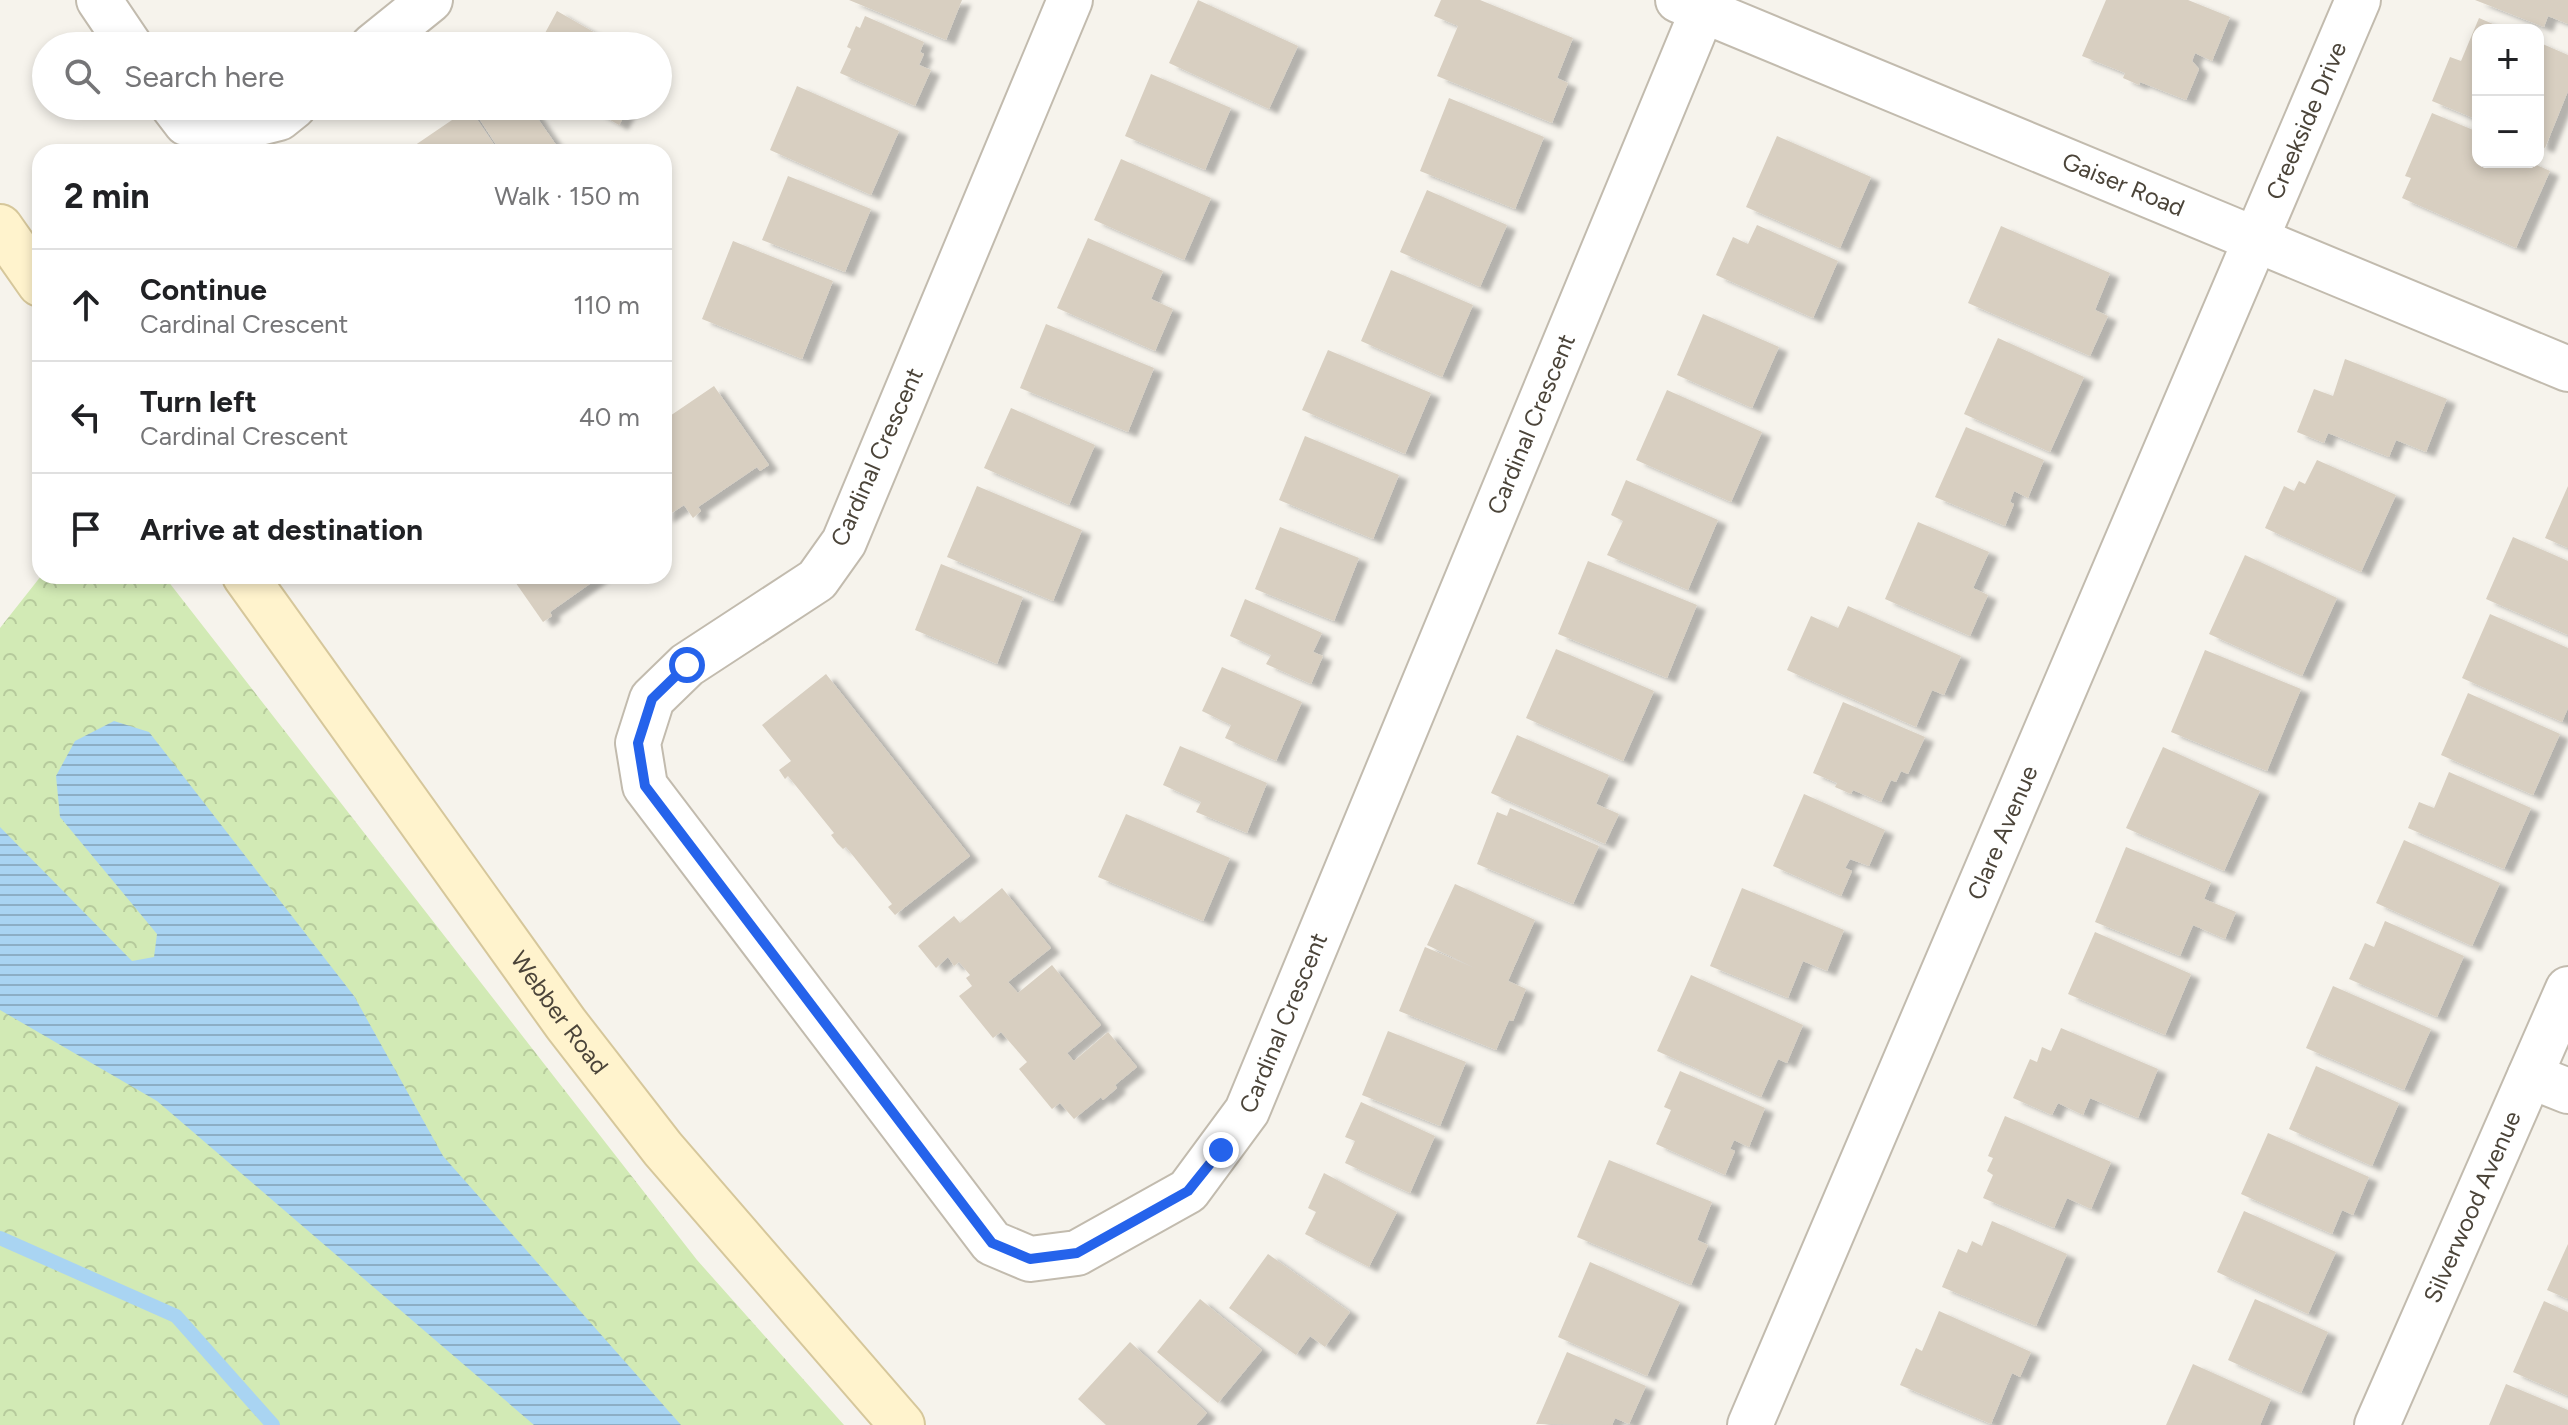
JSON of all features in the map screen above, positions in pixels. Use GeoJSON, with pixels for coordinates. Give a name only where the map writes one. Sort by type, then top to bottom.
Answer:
{"type":"FeatureCollection","features":[{"type":"Feature","properties":{"kind":"main road"},"geometry":{"type":"LineString","coordinates":[[0,227],[32,273]]}},
{"type":"Feature","properties":{"kind":"main road","name":"Webber Road"},"geometry":{"type":"LineString","coordinates":[[251,584],[566,1024],[663,1149],[902,1425]]}},
{"type":"Feature","properties":{"kind":"street"},"geometry":{"type":"LineString","coordinates":[[99,0],[121,32]]}},
{"type":"Feature","properties":{"kind":"street"},"geometry":{"type":"LineString","coordinates":[[390,32],[430,0]]}},
{"type":"Feature","properties":{"kind":"street","name":"Cardinal Crescent"},"geometry":{"type":"LineString","coordinates":[[1070,0],[844,542],[817,580],[687,665],[652,699],[638,743],[645,786],[943,1179],[992,1243],[1030,1259],[1077,1253],[1188,1191],[1247,1111],[1696,3]]}},
{"type":"Feature","properties":{"kind":"street","name":"Creekside Drive"},"geometry":{"type":"LineString","coordinates":[[2255,240],[2358,0]]}},
{"type":"Feature","properties":{"kind":"street","name":"Gaiser Road"},"geometry":{"type":"LineString","coordinates":[[1696,3],[2568,369]]}},
{"type":"Feature","properties":{"kind":"street"},"geometry":{"type":"LineString","coordinates":[[184,120],[228,131],[271,120]]}},
{"type":"Feature","properties":{"kind":"street","name":"Clare Avenue"},"geometry":{"type":"LineString","coordinates":[[1750,1425],[2255,240]]}},
{"type":"Feature","properties":{"kind":"street","name":"Silverwood Avenue"},"geometry":{"type":"LineString","coordinates":[[2377,1425],[2549,1084],[2568,989]]}},
{"type":"Feature","properties":{"kind":"green space"},"geometry":{"type":"Polygon","coordinates":[[[35,584],[170,584],[697,1260],[844,1425],[0,1425],[0,628],[35,584]]]}},
{"type":"Feature","properties":{"kind":"water"},"geometry":{"type":"Polygon","coordinates":[[[114,721],[149,732],[354,996],[443,1156],[681,1425],[534,1425],[157,1101],[0,1010],[0,827],[132,961],[154,957],[157,934],[60,817],[56,776],[75,741],[114,721]]]}},
{"type":"Feature","properties":{"kind":"building"},"geometry":{"type":"Polygon","coordinates":[[[849,0],[962,0],[946,40],[849,0]]]}},
{"type":"Feature","properties":{"kind":"building"},"geometry":{"type":"Polygon","coordinates":[[[1198,0],[1298,46],[1269,109],[1169,63],[1198,0]]]}},
{"type":"Feature","properties":{"kind":"building"},"geometry":{"type":"Polygon","coordinates":[[[1441,0],[1480,0],[1573,38],[1557,78],[1568,83],[1552,123],[1437,76],[1458,26],[1434,16],[1441,0]]]}},
{"type":"Feature","properties":{"kind":"building"},"geometry":{"type":"Polygon","coordinates":[[[2106,0],[2188,0],[2230,17],[2212,61],[2195,53],[2192,61],[2199,69],[2186,100],[2140,82],[2139,85],[2123,78],[2125,73],[2082,56],[2106,0]]]}},
{"type":"Feature","properties":{"kind":"building"},"geometry":{"type":"Polygon","coordinates":[[[2475,0],[2568,0],[2568,24],[2548,16],[2544,27],[2544,24],[2536,24],[2475,0]]]}},
{"type":"Feature","properties":{"kind":"building"},"geometry":{"type":"Polygon","coordinates":[[[557,11],[594,32],[546,32],[557,11]]]}},
{"type":"Feature","properties":{"kind":"building"},"geometry":{"type":"Polygon","coordinates":[[[865,16],[924,42],[920,52],[924,54],[919,65],[931,70],[915,106],[840,73],[851,49],[847,47],[856,26],[860,28],[865,16]]]}},
{"type":"Feature","properties":{"kind":"building"},"geometry":{"type":"Polygon","coordinates":[[[2479,18],[2493,24],[2476,24],[2479,18]]]}},
{"type":"Feature","properties":{"kind":"building"},"geometry":{"type":"Polygon","coordinates":[[[2472,35],[2472,118],[2432,101],[2450,57],[2461,61],[2472,35]]]}},
{"type":"Feature","properties":{"kind":"building"},"geometry":{"type":"Polygon","coordinates":[[[2544,45],[2568,55],[2568,91],[2545,148],[2544,45]]]}},
{"type":"Feature","properties":{"kind":"building"},"geometry":{"type":"Polygon","coordinates":[[[1151,74],[1231,108],[1205,170],[1125,136],[1151,74]]]}},
{"type":"Feature","properties":{"kind":"building"},"geometry":{"type":"Polygon","coordinates":[[[797,86],[899,131],[871,195],[770,150],[797,86]]]}},
{"type":"Feature","properties":{"kind":"building"},"geometry":{"type":"Polygon","coordinates":[[[1449,98],[1544,137],[1515,209],[1420,171],[1449,98]]]}},
{"type":"Feature","properties":{"kind":"building"},"geometry":{"type":"Polygon","coordinates":[[[2432,113],[2472,130],[2472,168],[2543,168],[2550,171],[2516,248],[2402,198],[2411,178],[2405,176],[2432,113]]]}},
{"type":"Feature","properties":{"kind":"building"},"geometry":{"type":"Polygon","coordinates":[[[452,120],[477,120],[494,144],[417,144],[452,120]]]}},
{"type":"Feature","properties":{"kind":"building"},"geometry":{"type":"Polygon","coordinates":[[[480,120],[539,120],[555,144],[496,144],[480,120]]]}},
{"type":"Feature","properties":{"kind":"building"},"geometry":{"type":"Polygon","coordinates":[[[1777,136],[1871,177],[1840,248],[1746,207],[1777,136]]]}},
{"type":"Feature","properties":{"kind":"building"},"geometry":{"type":"Polygon","coordinates":[[[1121,159],[1211,198],[1184,260],[1094,220],[1121,159]]]}},
{"type":"Feature","properties":{"kind":"building"},"geometry":{"type":"Polygon","coordinates":[[[788,176],[871,209],[845,272],[762,240],[788,176]]]}},
{"type":"Feature","properties":{"kind":"building"},"geometry":{"type":"Polygon","coordinates":[[[1427,190],[1507,225],[1480,287],[1400,252],[1427,190]]]}},
{"type":"Feature","properties":{"kind":"building"},"geometry":{"type":"Polygon","coordinates":[[[1757,225],[1838,261],[1813,318],[1716,275],[1733,237],[1748,244],[1757,225]]]}},
{"type":"Feature","properties":{"kind":"building"},"geometry":{"type":"Polygon","coordinates":[[[2001,226],[2110,273],[2095,310],[2108,316],[2090,356],[1968,303],[2001,226]]]}},
{"type":"Feature","properties":{"kind":"building"},"geometry":{"type":"Polygon","coordinates":[[[1088,238],[1163,271],[1151,299],[1173,309],[1155,351],[1057,308],[1088,238]]]}},
{"type":"Feature","properties":{"kind":"building"},"geometry":{"type":"Polygon","coordinates":[[[733,241],[833,281],[802,359],[702,319],[733,241]]]}},
{"type":"Feature","properties":{"kind":"building"},"geometry":{"type":"Polygon","coordinates":[[[1391,270],[1473,305],[1442,377],[1361,341],[1391,270]]]}},
{"type":"Feature","properties":{"kind":"building"},"geometry":{"type":"Polygon","coordinates":[[[1703,314],[1779,347],[1752,408],[1677,375],[1703,314]]]}},
{"type":"Feature","properties":{"kind":"building"},"geometry":{"type":"Polygon","coordinates":[[[1046,324],[1154,368],[1128,432],[1020,388],[1046,324]]]}},
{"type":"Feature","properties":{"kind":"building"},"geometry":{"type":"Polygon","coordinates":[[[1998,338],[2084,377],[2050,452],[1964,414],[1998,338]]]}},
{"type":"Feature","properties":{"kind":"building"},"geometry":{"type":"Polygon","coordinates":[[[1328,350],[1431,393],[1405,454],[1302,410],[1328,350]]]}},
{"type":"Feature","properties":{"kind":"building"},"geometry":{"type":"Polygon","coordinates":[[[2345,359],[2447,399],[2426,452],[2396,440],[2389,457],[2328,433],[2324,443],[2297,432],[2314,389],[2333,396],[2345,359]]]}},
{"type":"Feature","properties":{"kind":"building"},"geometry":{"type":"Polygon","coordinates":[[[714,386],[769,465],[760,471],[757,467],[698,507],[701,511],[693,518],[684,505],[672,513],[672,415],[714,386]]]}},
{"type":"Feature","properties":{"kind":"building"},"geometry":{"type":"Polygon","coordinates":[[[1667,390],[1762,432],[1731,502],[1636,460],[1667,390]]]}},
{"type":"Feature","properties":{"kind":"building"},"geometry":{"type":"Polygon","coordinates":[[[1011,408],[1095,445],[1069,505],[984,468],[1011,408]]]}},
{"type":"Feature","properties":{"kind":"building"},"geometry":{"type":"Polygon","coordinates":[[[1966,427],[2044,460],[2028,498],[2014,491],[2010,502],[2014,504],[2005,526],[1935,497],[1966,427]]]}},
{"type":"Feature","properties":{"kind":"building"},"geometry":{"type":"Polygon","coordinates":[[[1305,436],[1399,475],[1373,539],[1279,500],[1305,436]]]}},
{"type":"Feature","properties":{"kind":"building"},"geometry":{"type":"Polygon","coordinates":[[[2317,460],[2396,495],[2361,572],[2265,528],[2284,486],[2294,491],[2299,481],[2305,484],[2317,460]]]}},
{"type":"Feature","properties":{"kind":"building"},"geometry":{"type":"Polygon","coordinates":[[[1626,480],[1718,520],[1688,590],[1607,555],[1623,521],[1611,515],[1626,480]]]}},
{"type":"Feature","properties":{"kind":"building"},"geometry":{"type":"Polygon","coordinates":[[[977,486],[1082,530],[1053,601],[947,557],[977,486]]]}},
{"type":"Feature","properties":{"kind":"building"},"geometry":{"type":"Polygon","coordinates":[[[2568,486],[2568,548],[2545,538],[2568,486]]]}},
{"type":"Feature","properties":{"kind":"building"},"geometry":{"type":"Polygon","coordinates":[[[1918,522],[1989,552],[1973,588],[1988,595],[1970,636],[1885,599],[1918,522]]]}},
{"type":"Feature","properties":{"kind":"building"},"geometry":{"type":"Polygon","coordinates":[[[1280,527],[1359,558],[1334,621],[1255,589],[1280,527]]]}},
{"type":"Feature","properties":{"kind":"building"},"geometry":{"type":"Polygon","coordinates":[[[2513,537],[2568,561],[2568,635],[2486,599],[2513,537]]]}},
{"type":"Feature","properties":{"kind":"building"},"geometry":{"type":"Polygon","coordinates":[[[2245,555],[2337,598],[2302,676],[2209,634],[2245,555]]]}},
{"type":"Feature","properties":{"kind":"building"},"geometry":{"type":"Polygon","coordinates":[[[1588,561],[1697,605],[1667,678],[1558,634],[1588,561]]]}},
{"type":"Feature","properties":{"kind":"building"},"geometry":{"type":"Polygon","coordinates":[[[941,564],[1023,597],[997,664],[915,630],[941,564]]]}},
{"type":"Feature","properties":{"kind":"building"},"geometry":{"type":"Polygon","coordinates":[[[517,584],[590,584],[550,612],[552,616],[543,622],[517,584]]]}},
{"type":"Feature","properties":{"kind":"building"},"geometry":{"type":"Polygon","coordinates":[[[1245,599],[1322,633],[1313,652],[1323,656],[1311,684],[1266,664],[1271,655],[1230,636],[1245,599]]]}},
{"type":"Feature","properties":{"kind":"building"},"geometry":{"type":"Polygon","coordinates":[[[1848,606],[1961,656],[1944,695],[1932,690],[1916,727],[1787,670],[1811,616],[1838,628],[1848,606]]]}},
{"type":"Feature","properties":{"kind":"building"},"geometry":{"type":"Polygon","coordinates":[[[2490,614],[2568,648],[2568,708],[2562,722],[2462,678],[2490,614]]]}},
{"type":"Feature","properties":{"kind":"building"},"geometry":{"type":"Polygon","coordinates":[[[1556,649],[1654,691],[1623,761],[1526,718],[1556,649]]]}},
{"type":"Feature","properties":{"kind":"building"},"geometry":{"type":"Polygon","coordinates":[[[2205,650],[2301,689],[2267,771],[2171,732],[2205,650]]]}},
{"type":"Feature","properties":{"kind":"building"},"geometry":{"type":"Polygon","coordinates":[[[1222,667],[1302,702],[1276,761],[1225,738],[1231,725],[1202,711],[1222,667]]]}},
{"type":"Feature","properties":{"kind":"building"},"geometry":{"type":"Polygon","coordinates":[[[826,674],[970,856],[895,915],[888,907],[892,904],[846,847],[843,849],[837,843],[831,835],[834,833],[788,776],[785,779],[779,770],[791,761],[762,725],[826,674]]]}},
{"type":"Feature","properties":{"kind":"building"},"geometry":{"type":"Polygon","coordinates":[[[2468,693],[2560,734],[2533,795],[2441,755],[2468,693]]]}},
{"type":"Feature","properties":{"kind":"building"},"geometry":{"type":"Polygon","coordinates":[[[1843,702],[1925,737],[1908,774],[1901,771],[1896,782],[1891,780],[1881,802],[1853,790],[1851,794],[1835,787],[1837,783],[1813,773],[1843,702]]]}},
{"type":"Feature","properties":{"kind":"building"},"geometry":{"type":"Polygon","coordinates":[[[1517,735],[1609,775],[1596,804],[1619,814],[1605,844],[1491,793],[1517,735]]]}},
{"type":"Feature","properties":{"kind":"building"},"geometry":{"type":"Polygon","coordinates":[[[1180,746],[1267,783],[1247,833],[1196,812],[1201,802],[1163,785],[1180,746]]]}},
{"type":"Feature","properties":{"kind":"building"},"geometry":{"type":"Polygon","coordinates":[[[2163,747],[2260,791],[2224,871],[2126,828],[2163,747]]]}},
{"type":"Feature","properties":{"kind":"building"},"geometry":{"type":"Polygon","coordinates":[[[2449,772],[2531,808],[2504,869],[2408,828],[2419,802],[2434,808],[2449,772]]]}},
{"type":"Feature","properties":{"kind":"building"},"geometry":{"type":"Polygon","coordinates":[[[1804,794],[1885,830],[1869,866],[1850,859],[1845,868],[1852,871],[1841,896],[1773,866],[1804,794]]]}},
{"type":"Feature","properties":{"kind":"building"},"geometry":{"type":"Polygon","coordinates":[[[1510,808],[1599,846],[1573,904],[1477,864],[1497,812],[1507,816],[1510,808]]]}},
{"type":"Feature","properties":{"kind":"building"},"geometry":{"type":"Polygon","coordinates":[[[1126,814],[1230,858],[1203,921],[1098,877],[1126,814]]]}},
{"type":"Feature","properties":{"kind":"building"},"geometry":{"type":"Polygon","coordinates":[[[2404,840],[2500,883],[2472,946],[2376,903],[2404,840]]]}},
{"type":"Feature","properties":{"kind":"building"},"geometry":{"type":"Polygon","coordinates":[[[2126,847],[2211,882],[2204,899],[2236,912],[2225,939],[2193,925],[2180,956],[2095,922],[2126,847]]]}},
{"type":"Feature","properties":{"kind":"building"},"geometry":{"type":"Polygon","coordinates":[[[1455,884],[1535,920],[1508,981],[1526,989],[1513,1021],[1509,1020],[1496,1050],[1399,1011],[1425,947],[1475,968],[1427,945],[1455,884]]]}},
{"type":"Feature","properties":{"kind":"building"},"geometry":{"type":"Polygon","coordinates":[[[1002,888],[1051,948],[1008,982],[1018,993],[1052,965],[1101,1025],[1067,1053],[1072,1059],[1074,1061],[1108,1032],[1137,1067],[1115,1085],[1117,1088],[1103,1100],[1101,1097],[1074,1119],[1060,1103],[1052,1109],[1019,1069],[1027,1062],[1001,1032],[993,1038],[959,996],[972,986],[966,978],[970,975],[959,962],[954,966],[948,957],[936,968],[918,946],[954,916],[960,923],[1002,888]]]}},
{"type":"Feature","properties":{"kind":"building"},"geometry":{"type":"Polygon","coordinates":[[[1742,888],[1844,930],[1827,971],[1803,961],[1788,998],[1710,966],[1742,888]]]}},
{"type":"Feature","properties":{"kind":"building"},"geometry":{"type":"Polygon","coordinates":[[[2385,921],[2464,956],[2437,1017],[2349,979],[2365,943],[2374,947],[2385,921]]]}},
{"type":"Feature","properties":{"kind":"building"},"geometry":{"type":"Polygon","coordinates":[[[2095,932],[2191,974],[2165,1035],[2068,994],[2095,932]]]}},
{"type":"Feature","properties":{"kind":"building"},"geometry":{"type":"Polygon","coordinates":[[[1691,975],[1803,1025],[1787,1063],[1778,1059],[1761,1097],[1657,1051],[1691,975]]]}},
{"type":"Feature","properties":{"kind":"building"},"geometry":{"type":"Polygon","coordinates":[[[2333,986],[2431,1029],[2404,1090],[2306,1048],[2333,986]]]}},
{"type":"Feature","properties":{"kind":"building"},"geometry":{"type":"Polygon","coordinates":[[[2061,1028],[2158,1069],[2138,1118],[2090,1098],[2083,1115],[2058,1103],[2052,1115],[2013,1098],[2030,1059],[2037,1062],[2042,1047],[2051,1051],[2061,1028]]]}},
{"type":"Feature","properties":{"kind":"building"},"geometry":{"type":"Polygon","coordinates":[[[1388,1031],[1466,1062],[1440,1126],[1362,1095],[1388,1031]]]}},
{"type":"Feature","properties":{"kind":"building"},"geometry":{"type":"Polygon","coordinates":[[[2316,1066],[2399,1103],[2372,1166],[2289,1129],[2316,1066]]]}},
{"type":"Feature","properties":{"kind":"building"},"geometry":{"type":"Polygon","coordinates":[[[1680,1071],[1765,1108],[1749,1147],[1734,1140],[1730,1149],[1735,1151],[1725,1175],[1656,1144],[1671,1110],[1664,1107],[1680,1071]]]}},
{"type":"Feature","properties":{"kind":"building"},"geometry":{"type":"Polygon","coordinates":[[[1361,1102],[1435,1136],[1410,1193],[1345,1163],[1355,1141],[1345,1137],[1361,1102]]]}},
{"type":"Feature","properties":{"kind":"building"},"geometry":{"type":"Polygon","coordinates":[[[2005,1116],[2111,1162],[2091,1209],[2067,1198],[2054,1228],[1983,1198],[1993,1175],[1987,1171],[1993,1158],[1988,1156],[2005,1116]]]}},
{"type":"Feature","properties":{"kind":"building"},"geometry":{"type":"Polygon","coordinates":[[[2268,1133],[2369,1177],[2353,1215],[2342,1210],[2332,1234],[2241,1194],[2268,1133]]]}},
{"type":"Feature","properties":{"kind":"building"},"geometry":{"type":"Polygon","coordinates":[[[1609,1160],[1712,1202],[1697,1240],[1708,1245],[1691,1285],[1577,1237],[1609,1160]]]}},
{"type":"Feature","properties":{"kind":"building"},"geometry":{"type":"Polygon","coordinates":[[[1324,1173],[1397,1212],[1369,1267],[1305,1234],[1316,1212],[1308,1208],[1324,1173]]]}},
{"type":"Feature","properties":{"kind":"building"},"geometry":{"type":"Polygon","coordinates":[[[2244,1211],[2336,1252],[2308,1314],[2217,1272],[2244,1211]]]}},
{"type":"Feature","properties":{"kind":"building"},"geometry":{"type":"Polygon","coordinates":[[[1992,1221],[2067,1254],[2036,1326],[1942,1287],[1958,1249],[1967,1253],[1972,1241],[1982,1246],[1992,1221]]]}},
{"type":"Feature","properties":{"kind":"building"},"geometry":{"type":"Polygon","coordinates":[[[2568,1244],[2568,1299],[2547,1290],[2568,1244]]]}},
{"type":"Feature","properties":{"kind":"building"},"geometry":{"type":"Polygon","coordinates":[[[1268,1254],[1350,1312],[1325,1347],[1310,1336],[1296,1355],[1229,1308],[1268,1254]]]}},
{"type":"Feature","properties":{"kind":"building"},"geometry":{"type":"Polygon","coordinates":[[[1590,1262],[1680,1302],[1647,1376],[1558,1337],[1590,1262]]]}},
{"type":"Feature","properties":{"kind":"building"},"geometry":{"type":"Polygon","coordinates":[[[1200,1299],[1262,1350],[1218,1403],[1157,1352],[1200,1299]]]}},
{"type":"Feature","properties":{"kind":"building"},"geometry":{"type":"Polygon","coordinates":[[[2255,1299],[2328,1332],[2301,1393],[2228,1360],[2255,1299]]]}},
{"type":"Feature","properties":{"kind":"building"},"geometry":{"type":"Polygon","coordinates":[[[2544,1301],[2568,1312],[2568,1396],[2513,1372],[2544,1301]]]}},
{"type":"Feature","properties":{"kind":"building"},"geometry":{"type":"Polygon","coordinates":[[[1939,1311],[2031,1352],[2020,1377],[2012,1373],[1991,1424],[1900,1385],[1916,1348],[1922,1351],[1939,1311]]]}},
{"type":"Feature","properties":{"kind":"building"},"geometry":{"type":"Polygon","coordinates":[[[1130,1342],[1207,1413],[1196,1425],[1106,1425],[1078,1399],[1130,1342]]]}},
{"type":"Feature","properties":{"kind":"building"},"geometry":{"type":"Polygon","coordinates":[[[1567,1352],[1646,1386],[1629,1424],[1615,1418],[1612,1425],[1536,1424],[1567,1352]]]}},
{"type":"Feature","properties":{"kind":"building"},"geometry":{"type":"Polygon","coordinates":[[[2193,1364],[2271,1399],[2260,1425],[2166,1425],[2193,1364]]]}},
{"type":"Feature","properties":{"kind":"building"},"geometry":{"type":"Polygon","coordinates":[[[2506,1384],[2568,1410],[2568,1425],[2489,1425],[2506,1384]]]}},
{"type":"Feature","properties":{"kind":"waterway"},"geometry":{"type":"LineString","coordinates":[[0,1238],[176,1316],[273,1425]]}},
{"type":"Feature","properties":{"kind":"route"},"geometry":{"type":"LineString","coordinates":[[687,665],[652,699],[638,743],[645,786],[992,1243],[1030,1259],[1077,1253],[1188,1191],[1221,1150]]}}]}
